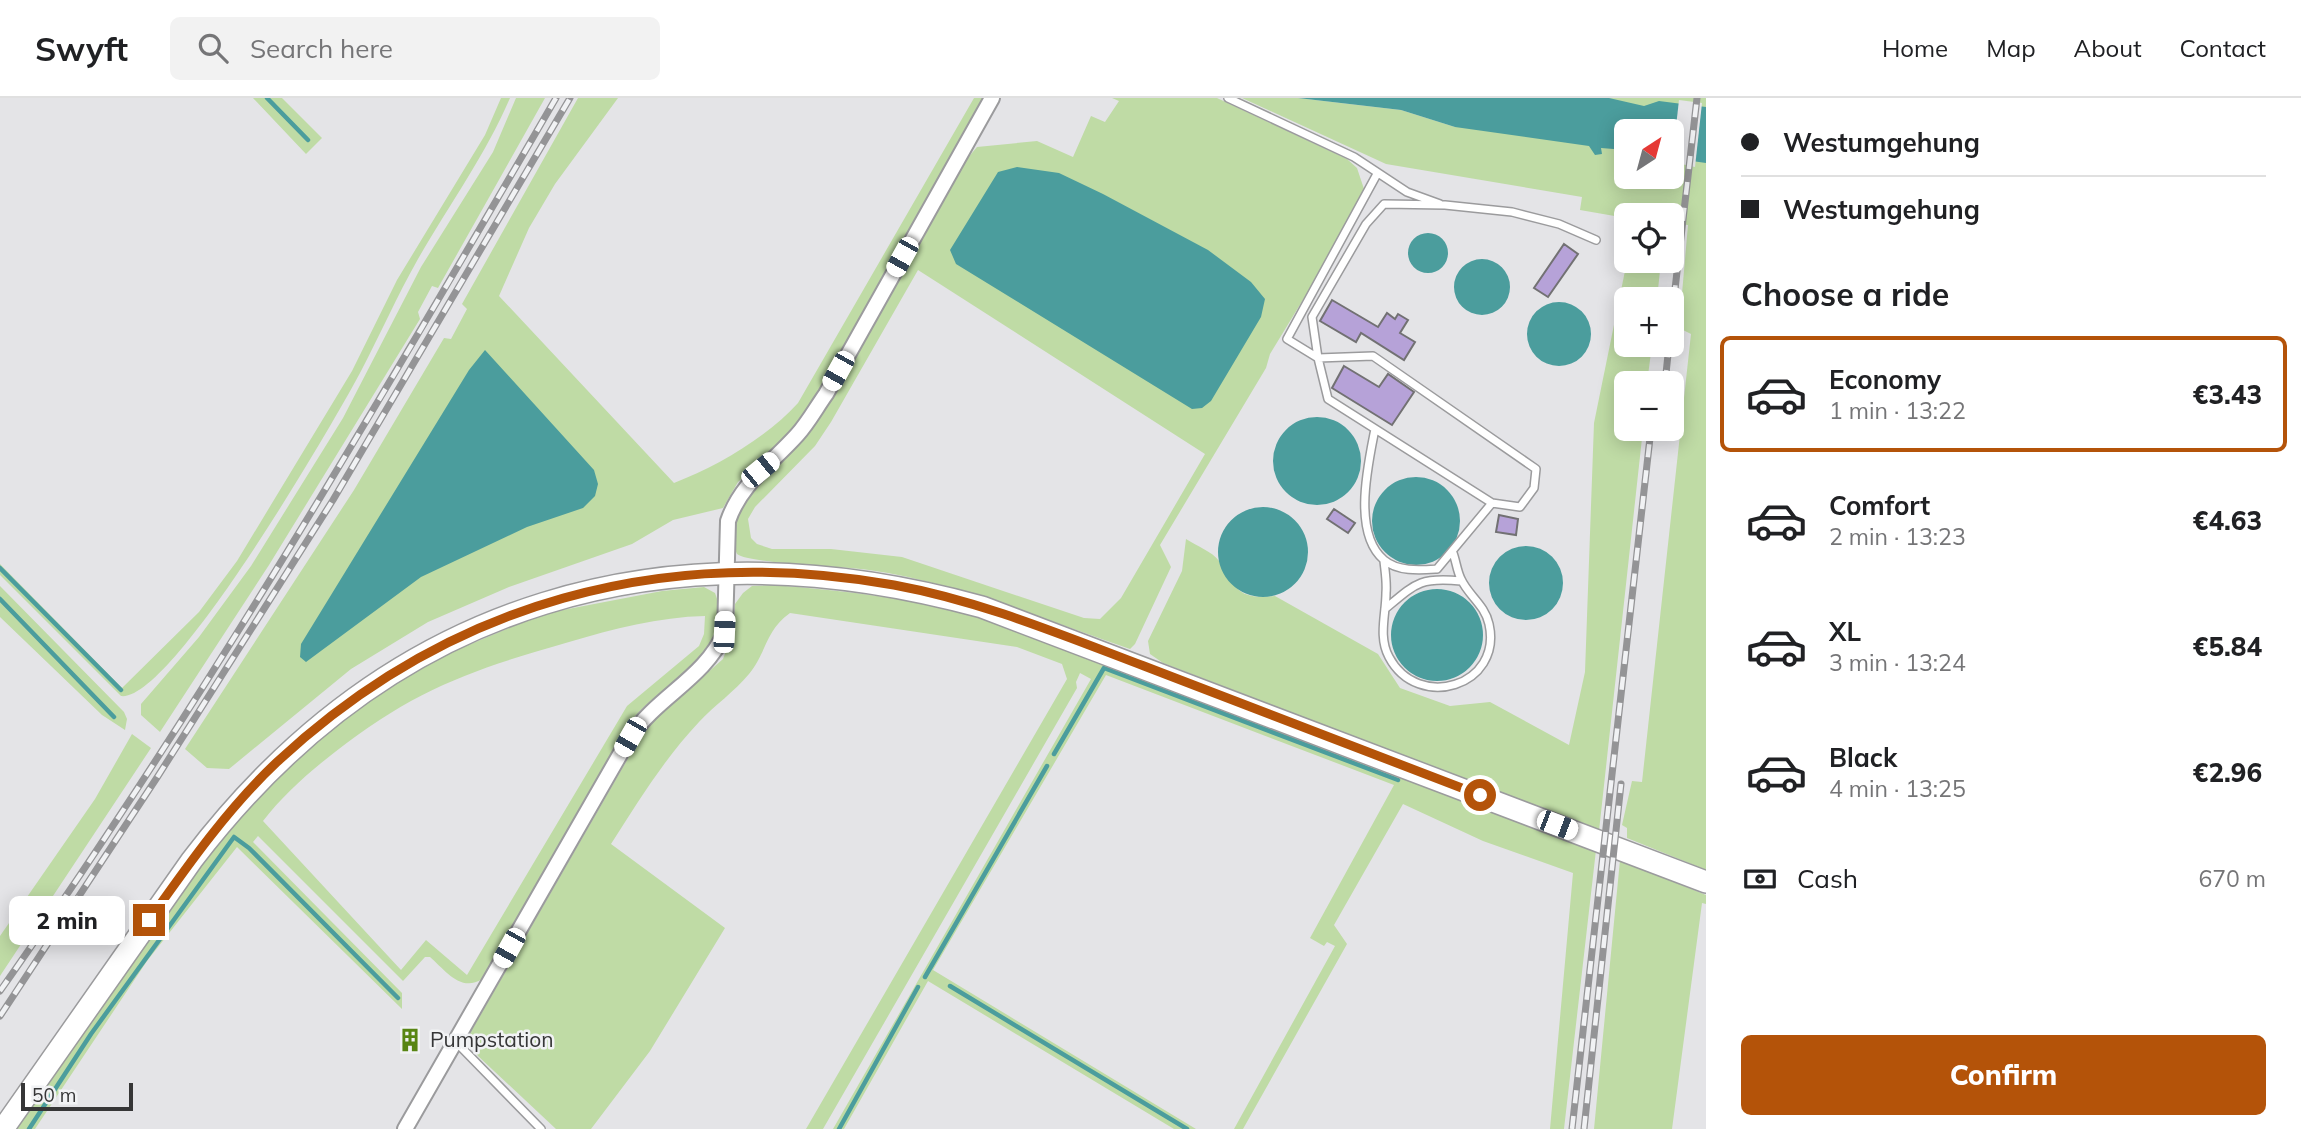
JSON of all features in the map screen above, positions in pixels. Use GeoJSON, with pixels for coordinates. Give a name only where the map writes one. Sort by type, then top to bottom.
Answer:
{"type":"FeatureCollection","features":[{"type":"Feature","properties":{"kind":"main road"},"geometry":{"type":"LineString","coordinates":[[4,1129],[218,827],[276,763],[381,678],[444,643],[532,605],[636,582],[727,572],[845,578],[894,585],[982,607],[1161,672],[1706,883]]}},
{"type":"Feature","properties":{"kind":"street"},"geometry":{"type":"LineString","coordinates":[[405,1129],[630,737],[651,709],[693,677],[711,660],[719,646],[724,632],[728,521],[733,505],[760,470],[800,432],[826,394],[992,98]]}},
{"type":"Feature","properties":{"kind":"lane"},"geometry":{"type":"LineString","coordinates":[[1228,98],[1354,157],[1407,192],[1444,205]]}},
{"type":"Feature","properties":{"kind":"lane"},"geometry":{"type":"LineString","coordinates":[[1377,174],[1287,338],[1318,358],[1373,356],[1536,469],[1534,488],[1520,507],[1492,503],[1328,399],[1318,358],[1312,317],[1376,211],[1384,204],[1393,202],[1418,206],[1444,205],[1512,212],[1559,224],[1596,240]]}},
{"type":"Feature","properties":{"kind":"lane"},"geometry":{"type":"LineString","coordinates":[[1375,429],[1367,466],[1365,530],[1384,561],[1385,610],[1382,629],[1387,655],[1400,673],[1419,685],[1444,689],[1466,680],[1480,668],[1488,650],[1490,624],[1478,599],[1461,581],[1453,553]]}},
{"type":"Feature","properties":{"kind":"lane"},"geometry":{"type":"LineString","coordinates":[[1384,561],[1408,570],[1437,569],[1492,503]]}},
{"type":"Feature","properties":{"kind":"lane"},"geometry":{"type":"LineString","coordinates":[[1385,610],[1412,587],[1431,578],[1461,581]]}},
{"type":"Feature","properties":{"kind":"lane"},"geometry":{"type":"LineString","coordinates":[[456,1042],[541,1129]]}},
{"type":"Feature","properties":{"kind":"green space"},"geometry":{"type":"Polygon","coordinates":[[[253,98],[282,98],[322,138],[306,154],[253,98]]]}},
{"type":"Feature","properties":{"kind":"green space"},"geometry":{"type":"Polygon","coordinates":[[[501,98],[510,98],[489,140],[418,259],[360,373],[286,499],[212,610],[176,655],[145,686],[121,696],[0,575],[0,564],[122,688],[199,612],[237,561],[352,371],[397,280],[485,135],[501,98]]]}},
{"type":"Feature","properties":{"kind":"green space"},"geometry":{"type":"Polygon","coordinates":[[[516,98],[545,98],[438,288],[432,286],[418,312],[420,319],[269,565],[160,732],[141,715],[141,704],[199,637],[251,566],[343,418],[421,267],[493,152],[516,98]]]}},
{"type":"Feature","properties":{"kind":"green space"},"geometry":{"type":"Polygon","coordinates":[[[578,98],[618,98],[555,184],[529,228],[499,296],[674,483],[740,450],[771,428],[798,403],[974,98],[985,98],[814,400],[784,439],[738,482],[723,508],[673,520],[632,544],[509,587],[428,622],[351,669],[229,769],[207,768],[185,749],[354,490],[444,338],[451,339],[467,309],[462,304],[578,98]]]}},
{"type":"Feature","properties":{"kind":"green space"},"geometry":{"type":"Polygon","coordinates":[[[1112,98],[1217,98],[1347,159],[1357,168],[1364,189],[1315,280],[1270,354],[1266,368],[1160,545],[1171,567],[1135,644],[1130,649],[968,593],[903,576],[760,560],[737,554],[732,542],[741,504],[816,423],[966,160],[977,147],[1037,141],[1073,157],[1091,116],[1105,122],[1119,101],[1112,98]],[[918,270],[815,446],[755,507],[748,519],[751,538],[757,544],[772,549],[831,549],[902,557],[1084,618],[1100,619],[1121,598],[1205,454],[918,270]]]}},
{"type":"Feature","properties":{"kind":"green space"},"geometry":{"type":"Polygon","coordinates":[[[1242,98],[1298,98],[1401,110],[1455,127],[1600,98],[1706,98],[1706,870],[1627,838],[1627,828],[1622,825],[1632,781],[1642,782],[1679,441],[1684,441],[1684,398],[1691,334],[1684,330],[1683,287],[1688,225],[1684,225],[1684,203],[1614,203],[1614,216],[1580,210],[1582,197],[1386,164],[1242,98]]]}},
{"type":"Feature","properties":{"kind":"green space"},"geometry":{"type":"Polygon","coordinates":[[[1625,273],[1660,273],[1658,287],[1622,287],[1625,273]]]}},
{"type":"Feature","properties":{"kind":"green space"},"geometry":{"type":"Polygon","coordinates":[[[1614,325],[1614,357],[1650,357],[1649,371],[1614,371],[1614,441],[1642,441],[1599,831],[1163,663],[1150,654],[1148,641],[1182,571],[1186,539],[1216,558],[1234,585],[1246,594],[1275,596],[1378,654],[1400,688],[1450,706],[1490,702],[1569,745],[1585,672],[1594,423],[1614,325]]]}},
{"type":"Feature","properties":{"kind":"green space"},"geometry":{"type":"Polygon","coordinates":[[[773,585],[883,597],[991,619],[1596,850],[1564,1129],[1550,1129],[1573,873],[1483,841],[1403,804],[1334,925],[1347,944],[1243,1129],[1234,1129],[1335,946],[1327,942],[1324,946],[1310,938],[1394,785],[1106,675],[933,970],[1196,1129],[1174,1129],[928,981],[844,1129],[833,1129],[1091,679],[1080,673],[1076,682],[1077,688],[823,1129],[806,1129],[1067,679],[1062,664],[1017,647],[790,613],[771,634],[749,674],[699,722],[674,751],[611,844],[725,928],[650,1051],[591,1129],[556,1129],[478,1056],[471,1045],[470,1033],[646,727],[723,659],[733,632],[735,604],[743,593],[752,586],[773,585]]]}},
{"type":"Feature","properties":{"kind":"green space"},"geometry":{"type":"Polygon","coordinates":[[[0,586],[124,712],[127,719],[125,730],[102,715],[0,617],[0,586]]]}},
{"type":"Feature","properties":{"kind":"green space"},"geometry":{"type":"Polygon","coordinates":[[[704,587],[715,593],[720,615],[717,633],[708,650],[694,665],[633,719],[482,979],[474,983],[460,982],[430,957],[425,957],[403,981],[258,836],[253,842],[402,993],[402,1009],[237,847],[147,961],[35,1129],[15,1129],[205,858],[261,792],[339,721],[421,665],[542,614],[662,591],[704,587]],[[705,616],[636,624],[474,672],[419,697],[364,730],[297,784],[263,821],[401,970],[426,940],[467,975],[627,706],[699,646],[704,634],[705,616]]]}},
{"type":"Feature","properties":{"kind":"green space"},"geometry":{"type":"Polygon","coordinates":[[[132,734],[151,748],[0,976],[0,936],[95,799],[132,734]]]}},
{"type":"Feature","properties":{"kind":"green space"},"geometry":{"type":"Polygon","coordinates":[[[1620,860],[1706,895],[1706,904],[1702,903],[1672,1129],[1594,1129],[1620,860]]]}},
{"type":"Feature","properties":{"kind":"water"},"geometry":{"type":"Polygon","coordinates":[[[1298,98],[1609,98],[1644,106],[1659,101],[1706,107],[1706,163],[1684,160],[1684,119],[1614,119],[1614,149],[1601,148],[1602,154],[1595,155],[1589,146],[1455,127],[1401,110],[1298,98]]]}},
{"type":"Feature","properties":{"kind":"water"},"geometry":{"type":"Polygon","coordinates":[[[1017,167],[1059,173],[1103,194],[1208,250],[1251,282],[1265,299],[1261,317],[1211,401],[1202,408],[1192,409],[956,264],[950,250],[998,172],[1017,167]]]}},
{"type":"Feature","properties":{"kind":"water"},"geometry":{"type":"Polygon","coordinates":[[[1428,233],[1436,234],[1442,239],[1447,245],[1447,261],[1442,267],[1436,272],[1428,273],[1420,272],[1414,267],[1409,261],[1408,253],[1409,245],[1414,239],[1420,234],[1428,233]]]}},
{"type":"Feature","properties":{"kind":"water"},"geometry":{"type":"Polygon","coordinates":[[[1476,259],[1488,259],[1502,267],[1510,281],[1508,298],[1502,307],[1488,315],[1476,315],[1459,303],[1454,293],[1454,281],[1466,264],[1476,259]]]}},
{"type":"Feature","properties":{"kind":"water"},"geometry":{"type":"Polygon","coordinates":[[[1559,302],[1577,308],[1585,316],[1591,334],[1585,352],[1577,360],[1559,366],[1541,360],[1533,352],[1527,334],[1533,316],[1541,308],[1559,302]]]}},
{"type":"Feature","properties":{"kind":"water"},"geometry":{"type":"Polygon","coordinates":[[[485,350],[594,470],[598,484],[595,496],[583,508],[527,527],[421,577],[306,662],[300,657],[301,644],[469,370],[485,350]]]}},
{"type":"Feature","properties":{"kind":"water"},"geometry":{"type":"Polygon","coordinates":[[[1317,417],[1334,420],[1348,430],[1358,444],[1361,461],[1358,478],[1348,492],[1334,502],[1317,505],[1300,502],[1286,492],[1276,478],[1273,461],[1276,444],[1286,430],[1300,420],[1317,417]]]}},
{"type":"Feature","properties":{"kind":"water"},"geometry":{"type":"Polygon","coordinates":[[[1416,477],[1433,480],[1447,490],[1457,504],[1460,521],[1457,538],[1447,552],[1433,562],[1416,565],[1399,562],[1385,552],[1375,538],[1372,521],[1375,504],[1385,490],[1399,480],[1416,477]]]}},
{"type":"Feature","properties":{"kind":"water"},"geometry":{"type":"Polygon","coordinates":[[[1263,507],[1280,511],[1295,520],[1304,535],[1308,552],[1304,569],[1295,584],[1280,593],[1263,597],[1246,593],[1231,584],[1222,569],[1218,552],[1222,535],[1231,520],[1246,511],[1263,507]]]}},
{"type":"Feature","properties":{"kind":"water"},"geometry":{"type":"Polygon","coordinates":[[[1526,546],[1547,552],[1557,562],[1563,583],[1557,604],[1547,614],[1526,620],[1505,614],[1495,604],[1489,583],[1495,562],[1505,552],[1526,546]]]}},
{"type":"Feature","properties":{"kind":"water"},"geometry":{"type":"Polygon","coordinates":[[[1428,589],[1446,589],[1463,596],[1476,609],[1483,626],[1483,644],[1476,661],[1463,674],[1446,681],[1428,681],[1411,674],[1398,661],[1391,644],[1391,626],[1398,609],[1411,596],[1428,589]]]}},
{"type":"Feature","properties":{"kind":"pier"},"geometry":{"type":"Polygon","coordinates":[[[1679,100],[1702,103],[1695,167],[1684,165],[1684,119],[1677,119],[1679,100]]]}},
{"type":"Feature","properties":{"kind":"building"},"geometry":{"type":"Polygon","coordinates":[[[1564,244],[1578,254],[1548,297],[1534,288],[1564,244]]]}},
{"type":"Feature","properties":{"kind":"building"},"geometry":{"type":"Polygon","coordinates":[[[1332,300],[1378,327],[1387,313],[1395,319],[1398,314],[1408,320],[1400,333],[1415,342],[1404,360],[1361,333],[1356,342],[1320,321],[1332,300]]]}},
{"type":"Feature","properties":{"kind":"building"},"geometry":{"type":"Polygon","coordinates":[[[1344,366],[1379,387],[1388,374],[1414,392],[1392,425],[1332,388],[1344,366]]]}},
{"type":"Feature","properties":{"kind":"building"},"geometry":{"type":"Polygon","coordinates":[[[1334,509],[1355,523],[1348,533],[1327,519],[1334,509]]]}},
{"type":"Feature","properties":{"kind":"building"},"geometry":{"type":"Polygon","coordinates":[[[1499,515],[1518,519],[1516,535],[1496,532],[1499,515]]]}},
{"type":"Feature","properties":{"kind":"waterway"},"geometry":{"type":"LineString","coordinates":[[267,98],[308,140]]}},
{"type":"Feature","properties":{"kind":"waterway"},"geometry":{"type":"LineString","coordinates":[[0,568],[121,690]]}},
{"type":"Feature","properties":{"kind":"waterway"},"geometry":{"type":"LineString","coordinates":[[0,599],[114,717]]}},
{"type":"Feature","properties":{"kind":"waterway"},"geometry":{"type":"LineString","coordinates":[[1054,754],[1104,668],[1398,780]]}},
{"type":"Feature","properties":{"kind":"waterway"},"geometry":{"type":"LineString","coordinates":[[925,977],[1047,766]]}},
{"type":"Feature","properties":{"kind":"waterway"},"geometry":{"type":"LineString","coordinates":[[29,1129],[91,1034],[234,837],[249,848],[398,998]]}},
{"type":"Feature","properties":{"kind":"waterway"},"geometry":{"type":"LineString","coordinates":[[950,986],[1187,1129]]}},
{"type":"Feature","properties":{"kind":"waterway"},"geometry":{"type":"LineString","coordinates":[[839,1129],[918,987]]}},
{"type":"Feature","properties":{"kind":"railway"},"geometry":{"type":"LineString","coordinates":[[0,991],[75,883],[288,551],[556,98]]}},
{"type":"Feature","properties":{"kind":"railway"},"geometry":{"type":"LineString","coordinates":[[0,1016],[158,776],[333,500],[570,98]]}},
{"type":"Feature","properties":{"kind":"railway"},"geometry":{"type":"LineString","coordinates":[[1675,287],[1697,98]]}},
{"type":"Feature","properties":{"kind":"railway"},"geometry":{"type":"LineString","coordinates":[[1666,371],[1668,357]]}},
{"type":"Feature","properties":{"kind":"railway"},"geometry":{"type":"LineString","coordinates":[[1572,1129],[1650,441]]}},
{"type":"Feature","properties":{"kind":"railway"},"geometry":{"type":"LineString","coordinates":[[1584,1129],[1621,784]]}},
{"type":"Feature","properties":{"kind":"place","name":"Pumpstation"},"geometry":{"type":"Point","coordinates":[410,1040]}},
{"type":"Feature","properties":{"kind":"route"},"geometry":{"type":"LineString","coordinates":[[149,920],[218,827],[276,763],[381,678],[444,643],[532,605],[646,580],[727,572],[833,577],[894,585],[982,607],[1023,620],[1480,795]]}}]}
